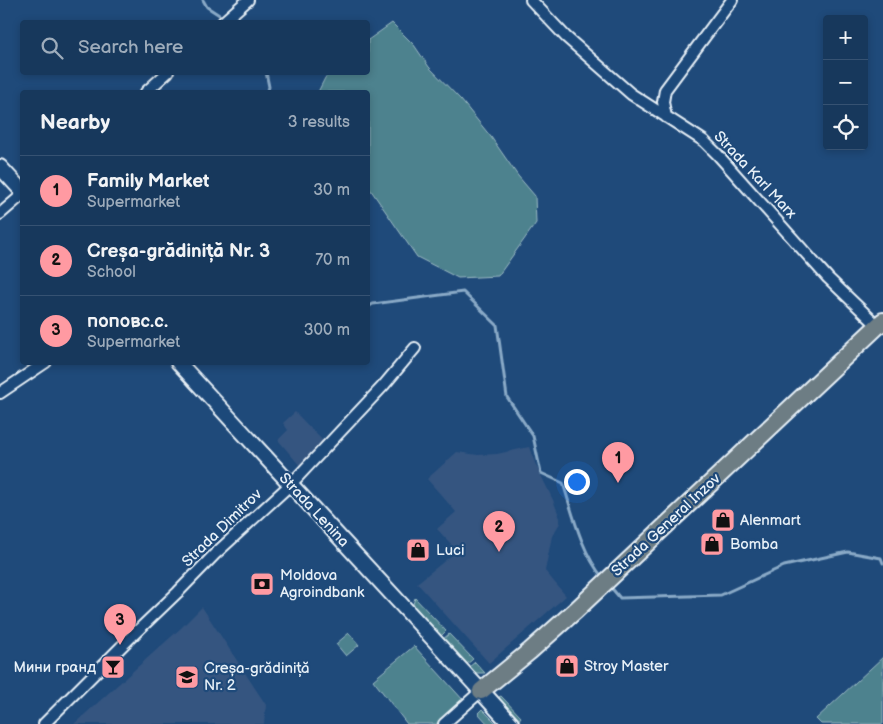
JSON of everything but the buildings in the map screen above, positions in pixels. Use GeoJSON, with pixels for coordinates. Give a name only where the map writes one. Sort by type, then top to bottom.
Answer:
{"type":"FeatureCollection","features":[{"type":"Feature","properties":{"kind":"main road","name":"Strada General Inzov"},"geometry":{"type":"LineString","coordinates":[[481,691],[576,610],[880,323]]}},
{"type":"Feature","properties":{"kind":"main road","name":"Strada Lenina"},"geometry":{"type":"LineString","coordinates":[[481,691],[511,724]]}},
{"type":"Feature","properties":{"kind":"street"},"geometry":{"type":"LineString","coordinates":[[225,20],[248,0]]}},
{"type":"Feature","properties":{"kind":"street","name":"Strada Karl Marx"},"geometry":{"type":"LineString","coordinates":[[531,0],[573,44],[631,94],[704,141],[828,278],[880,323]]}},
{"type":"Feature","properties":{"kind":"street"},"geometry":{"type":"LineString","coordinates":[[666,117],[663,102],[665,90],[732,0]]}},
{"type":"Feature","properties":{"kind":"street"},"geometry":{"type":"LineString","coordinates":[[148,90],[165,75]]}},
{"type":"Feature","properties":{"kind":"street"},"geometry":{"type":"LineString","coordinates":[[0,167],[20,189]]}},
{"type":"Feature","properties":{"kind":"street"},"geometry":{"type":"LineString","coordinates":[[0,214],[20,197]]}},
{"type":"Feature","properties":{"kind":"street","name":"Strada Dimitrov"},"geometry":{"type":"LineString","coordinates":[[44,724],[215,554],[291,484],[384,385],[415,348]]}},
{"type":"Feature","properties":{"kind":"street"},"geometry":{"type":"LineString","coordinates":[[0,392],[41,365]]}},
{"type":"Feature","properties":{"kind":"street","name":"Strada Lenina"},"geometry":{"type":"LineString","coordinates":[[181,365],[481,691]]}},
{"type":"Feature","properties":{"kind":"street","name":"Strada General Inzov"},"geometry":{"type":"LineString","coordinates":[[444,724],[481,691]]}},
{"type":"Feature","properties":{"kind":"shaded area"},"geometry":{"type":"Polygon","coordinates":[[[295,412],[324,442],[301,467],[278,440],[288,430],[283,423],[295,412]]]}},
{"type":"Feature","properties":{"kind":"shaded area"},"geometry":{"type":"Polygon","coordinates":[[[529,447],[560,518],[560,523],[552,536],[545,571],[566,596],[489,663],[417,583],[452,555],[446,549],[451,544],[437,529],[456,512],[427,479],[457,452],[478,455],[497,454],[529,447]]]}},
{"type":"Feature","properties":{"kind":"shaded area","name":"Creșa-grădiniță Nr. 2"},"geometry":{"type":"Polygon","coordinates":[[[202,607],[266,705],[264,724],[74,724],[181,628],[202,607]]]}},
{"type":"Feature","properties":{"kind":"green space"},"geometry":{"type":"Polygon","coordinates":[[[392,23],[414,45],[429,67],[461,100],[535,196],[536,223],[498,276],[458,278],[417,257],[370,189],[370,90],[319,90],[327,75],[370,75],[370,39],[392,23]]]}},
{"type":"Feature","properties":{"kind":"green space"},"geometry":{"type":"Polygon","coordinates":[[[415,598],[446,631],[440,637],[412,607],[415,598]]]}},
{"type":"Feature","properties":{"kind":"green space"},"geometry":{"type":"Polygon","coordinates":[[[349,633],[359,645],[346,656],[336,644],[349,633]]]}},
{"type":"Feature","properties":{"kind":"green space"},"geometry":{"type":"Polygon","coordinates":[[[449,634],[473,659],[466,665],[442,640],[449,634]]]}},
{"type":"Feature","properties":{"kind":"green space"},"geometry":{"type":"Polygon","coordinates":[[[414,646],[464,701],[436,724],[407,724],[373,680],[414,646]]]}},
{"type":"Feature","properties":{"kind":"green space"},"geometry":{"type":"Polygon","coordinates":[[[883,657],[883,724],[821,724],[816,719],[883,657]]]}},
{"type":"Feature","properties":{"kind":"green space"},"geometry":{"type":"Polygon","coordinates":[[[475,662],[485,673],[477,673],[468,668],[475,662]]]}},
{"type":"Feature","properties":{"kind":"green space"},"geometry":{"type":"Polygon","coordinates":[[[501,696],[521,717],[518,721],[502,703],[499,697],[501,696]]]}},
{"type":"Feature","properties":{"kind":"green space"},"geometry":{"type":"Polygon","coordinates":[[[482,709],[497,724],[488,724],[478,713],[482,709]]]}},
{"type":"Feature","properties":{"kind":"waterway"},"geometry":{"type":"LineString","coordinates":[[203,0],[207,7],[227,20]]}},
{"type":"Feature","properties":{"kind":"waterway"},"geometry":{"type":"LineString","coordinates":[[267,75],[268,90]]}},
{"type":"Feature","properties":{"kind":"waterway"},"geometry":{"type":"LineString","coordinates":[[370,306],[463,292],[497,325],[507,397],[533,436],[541,473],[563,483],[589,557],[603,578]]}},
{"type":"Feature","properties":{"kind":"waterway"},"geometry":{"type":"LineString","coordinates":[[609,585],[620,598],[721,595],[784,566],[848,552],[881,558],[883,563]]}},
{"type":"Feature","properties":{"kind":"place","name":"Family Market"},"geometry":{"type":"Point","coordinates":[618,483]}},
{"type":"Feature","properties":{"kind":"place","name":"Alenmart"},"geometry":{"type":"Point","coordinates":[723,520]}},
{"type":"Feature","properties":{"kind":"place","name":"Bomba"},"geometry":{"type":"Point","coordinates":[712,544]}},
{"type":"Feature","properties":{"kind":"place","name":"Luci"},"geometry":{"type":"Point","coordinates":[418,550]}},
{"type":"Feature","properties":{"kind":"place","name":"Creșa-grădiniță Nr. 3"},"geometry":{"type":"Point","coordinates":[499,552]}},
{"type":"Feature","properties":{"kind":"place","name":"Moldova Agroindbank"},"geometry":{"type":"Point","coordinates":[262,584]}},
{"type":"Feature","properties":{"kind":"place","name":"поповс.с."},"geometry":{"type":"Point","coordinates":[120,645]}},
{"type":"Feature","properties":{"kind":"place","name":"Stroy Master"},"geometry":{"type":"Point","coordinates":[567,666]}},
{"type":"Feature","properties":{"kind":"place","name":"Мини гранд"},"geometry":{"type":"Point","coordinates":[113,667]}},
{"type":"Feature","properties":{"kind":"place","name":"Creșa-grădiniță Nr. 2"},"geometry":{"type":"Point","coordinates":[187,677]}}]}
